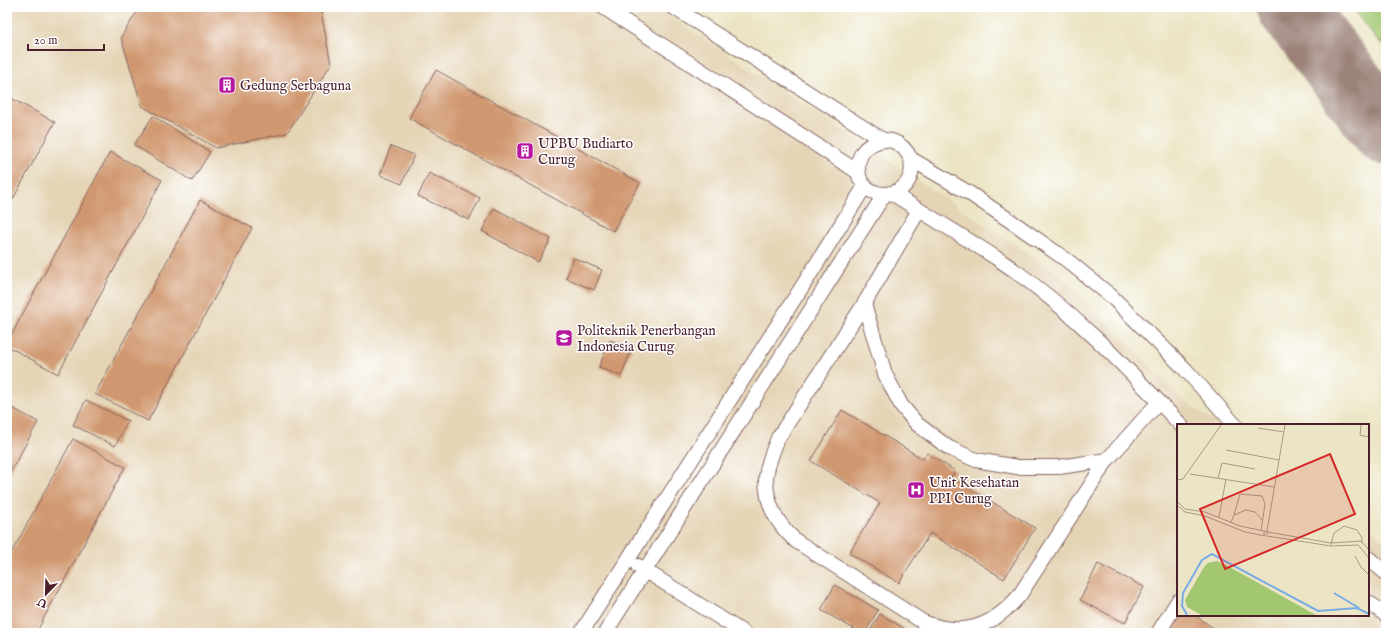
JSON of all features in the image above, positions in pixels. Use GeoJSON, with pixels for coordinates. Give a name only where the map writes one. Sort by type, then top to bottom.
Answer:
{"type":"FeatureCollection","features":[{"type":"Feature","properties":{"kind":"lane"},"geometry":{"type":"LineString","coordinates":[[603,7],[858,172]]}},
{"type":"Feature","properties":{"kind":"lane"},"geometry":{"type":"LineString","coordinates":[[673,7],[883,140]]}},
{"type":"Feature","properties":{"kind":"lane"},"geometry":{"type":"LineString","coordinates":[[605,633],[888,194],[901,190],[907,184],[913,167],[907,150],[900,144],[892,141],[883,140],[874,142],[866,147],[858,163],[858,172],[861,181],[865,186],[875,192],[888,194],[919,210],[1002,262],[1042,292],[1089,331],[1180,424]]}},
{"type":"Feature","properties":{"kind":"lane"},"geometry":{"type":"LineString","coordinates":[[911,159],[969,193],[1018,226],[1068,261],[1111,296],[1185,369],[1234,424]]}},
{"type":"Feature","properties":{"kind":"lane"},"geometry":{"type":"LineString","coordinates":[[581,633],[865,186]]}},
{"type":"Feature","properties":{"kind":"lane"},"geometry":{"type":"LineString","coordinates":[[919,210],[864,304],[778,438],[771,458],[766,480],[769,503],[775,518],[787,533],[796,541],[923,622],[937,627],[951,629],[972,628],[994,619],[1008,609],[1019,596],[1107,460],[1159,402]]}},
{"type":"Feature","properties":{"kind":"lane"},"geometry":{"type":"LineString","coordinates":[[864,304],[885,374],[901,405],[917,424],[949,448],[976,460],[1018,467],[1059,467],[1107,460]]}},
{"type":"Feature","properties":{"kind":"lane"},"geometry":{"type":"LineString","coordinates":[[628,559],[744,633]]}},
{"type":"Feature","properties":{"kind":"lane"},"geometry":{"type":"LineString","coordinates":[[1369,559],[1386,573]]}},
{"type":"Feature","properties":{"kind":"lane"},"geometry":{"type":"LineString","coordinates":[[1158,633],[1177,603]]}},
{"type":"Feature","properties":{"kind":"lane"},"geometry":{"type":"LineString","coordinates":[[1369,603],[1386,615]]}},
{"type":"Feature","properties":{"kind":"shaded area","name":"Politeknik Penerbangan Indonesia Curug"},"geometry":{"type":"Polygon","coordinates":[[[7,7],[656,7],[1058,273],[1186,402],[1218,424],[1177,424],[1177,616],[1369,616],[1369,529],[1386,541],[1386,633],[7,633],[7,7]]]}},
{"type":"Feature","properties":{"kind":"green space"},"geometry":{"type":"Polygon","coordinates":[[[1351,7],[1386,7],[1386,48],[1371,33],[1351,7]]]}},
{"type":"Feature","properties":{"kind":"building","name":"Gedung Serbaguna"},"geometry":{"type":"Polygon","coordinates":[[[140,7],[320,7],[331,64],[287,133],[216,148],[142,106],[121,37],[140,7]]]}},
{"type":"Feature","properties":{"kind":"building","name":"UPBU Budiarto Curug"},"geometry":{"type":"Polygon","coordinates":[[[436,70],[640,183],[613,231],[409,118],[436,70]]]}},
{"type":"Feature","properties":{"kind":"building"},"geometry":{"type":"Polygon","coordinates":[[[7,96],[55,122],[7,210],[7,96]]]}},
{"type":"Feature","properties":{"kind":"building"},"geometry":{"type":"Polygon","coordinates":[[[153,116],[210,152],[192,181],[134,145],[153,116]]]}},
{"type":"Feature","properties":{"kind":"building"},"geometry":{"type":"Polygon","coordinates":[[[391,146],[414,155],[402,184],[380,175],[391,146]]]}},
{"type":"Feature","properties":{"kind":"building"},"geometry":{"type":"Polygon","coordinates":[[[110,152],[162,180],[58,374],[7,346],[7,343],[110,152]]]}},
{"type":"Feature","properties":{"kind":"building"},"geometry":{"type":"Polygon","coordinates":[[[429,173],[480,198],[469,220],[418,196],[429,173]]]}},
{"type":"Feature","properties":{"kind":"building"},"geometry":{"type":"Polygon","coordinates":[[[200,200],[252,228],[148,421],[95,394],[200,200]]]}},
{"type":"Feature","properties":{"kind":"building"},"geometry":{"type":"Polygon","coordinates":[[[494,208],[551,239],[538,262],[482,231],[494,208]]]}},
{"type":"Feature","properties":{"kind":"building"},"geometry":{"type":"Polygon","coordinates":[[[574,258],[602,270],[594,290],[566,278],[574,258]]]}},
{"type":"Feature","properties":{"kind":"building"},"geometry":{"type":"Polygon","coordinates":[[[610,340],[632,348],[621,376],[599,367],[610,340]]]}},
{"type":"Feature","properties":{"kind":"building"},"geometry":{"type":"Polygon","coordinates":[[[86,400],[128,421],[115,446],[73,425],[86,400]]]}},
{"type":"Feature","properties":{"kind":"building"},"geometry":{"type":"Polygon","coordinates":[[[7,405],[38,422],[7,478],[7,405]]]}},
{"type":"Feature","properties":{"kind":"building","name":"Unit Kesehatan PPI Curug"},"geometry":{"type":"Polygon","coordinates":[[[842,410],[923,459],[927,453],[955,471],[951,477],[1035,528],[1004,579],[930,533],[899,583],[849,553],[880,503],[811,461],[842,410]]]}},
{"type":"Feature","properties":{"kind":"building"},"geometry":{"type":"Polygon","coordinates":[[[73,439],[125,467],[36,633],[7,633],[7,561],[73,439]]]}},
{"type":"Feature","properties":{"kind":"building"},"geometry":{"type":"Polygon","coordinates":[[[1098,564],[1144,587],[1125,623],[1080,600],[1098,564]]]}},
{"type":"Feature","properties":{"kind":"building"},"geometry":{"type":"Polygon","coordinates":[[[835,585],[878,610],[865,633],[861,633],[821,610],[835,585]]]}},
{"type":"Feature","properties":{"kind":"building"},"geometry":{"type":"Polygon","coordinates":[[[880,614],[912,633],[869,633],[880,614]]]}},
{"type":"Feature","properties":{"kind":"building"},"geometry":{"type":"Polygon","coordinates":[[[1177,616],[1196,616],[1221,633],[1166,633],[1177,616]]]}},
{"type":"Feature","properties":{"kind":"taxiway"},"geometry":{"type":"LineString","coordinates":[[1291,7],[1386,131]]}},
{"type":"Feature","properties":{"kind":"place","name":"Gedung Serbaguna"},"geometry":{"type":"Point","coordinates":[227,85]}},
{"type":"Feature","properties":{"kind":"place","name":"UPBU Budiarto Curug"},"geometry":{"type":"Point","coordinates":[525,151]}},
{"type":"Feature","properties":{"kind":"place","name":"Politeknik Penerbangan Indonesia Curug"},"geometry":{"type":"Point","coordinates":[564,338]}},
{"type":"Feature","properties":{"kind":"place","name":"Unit Kesehatan PPI Curug"},"geometry":{"type":"Point","coordinates":[916,490]}}]}
